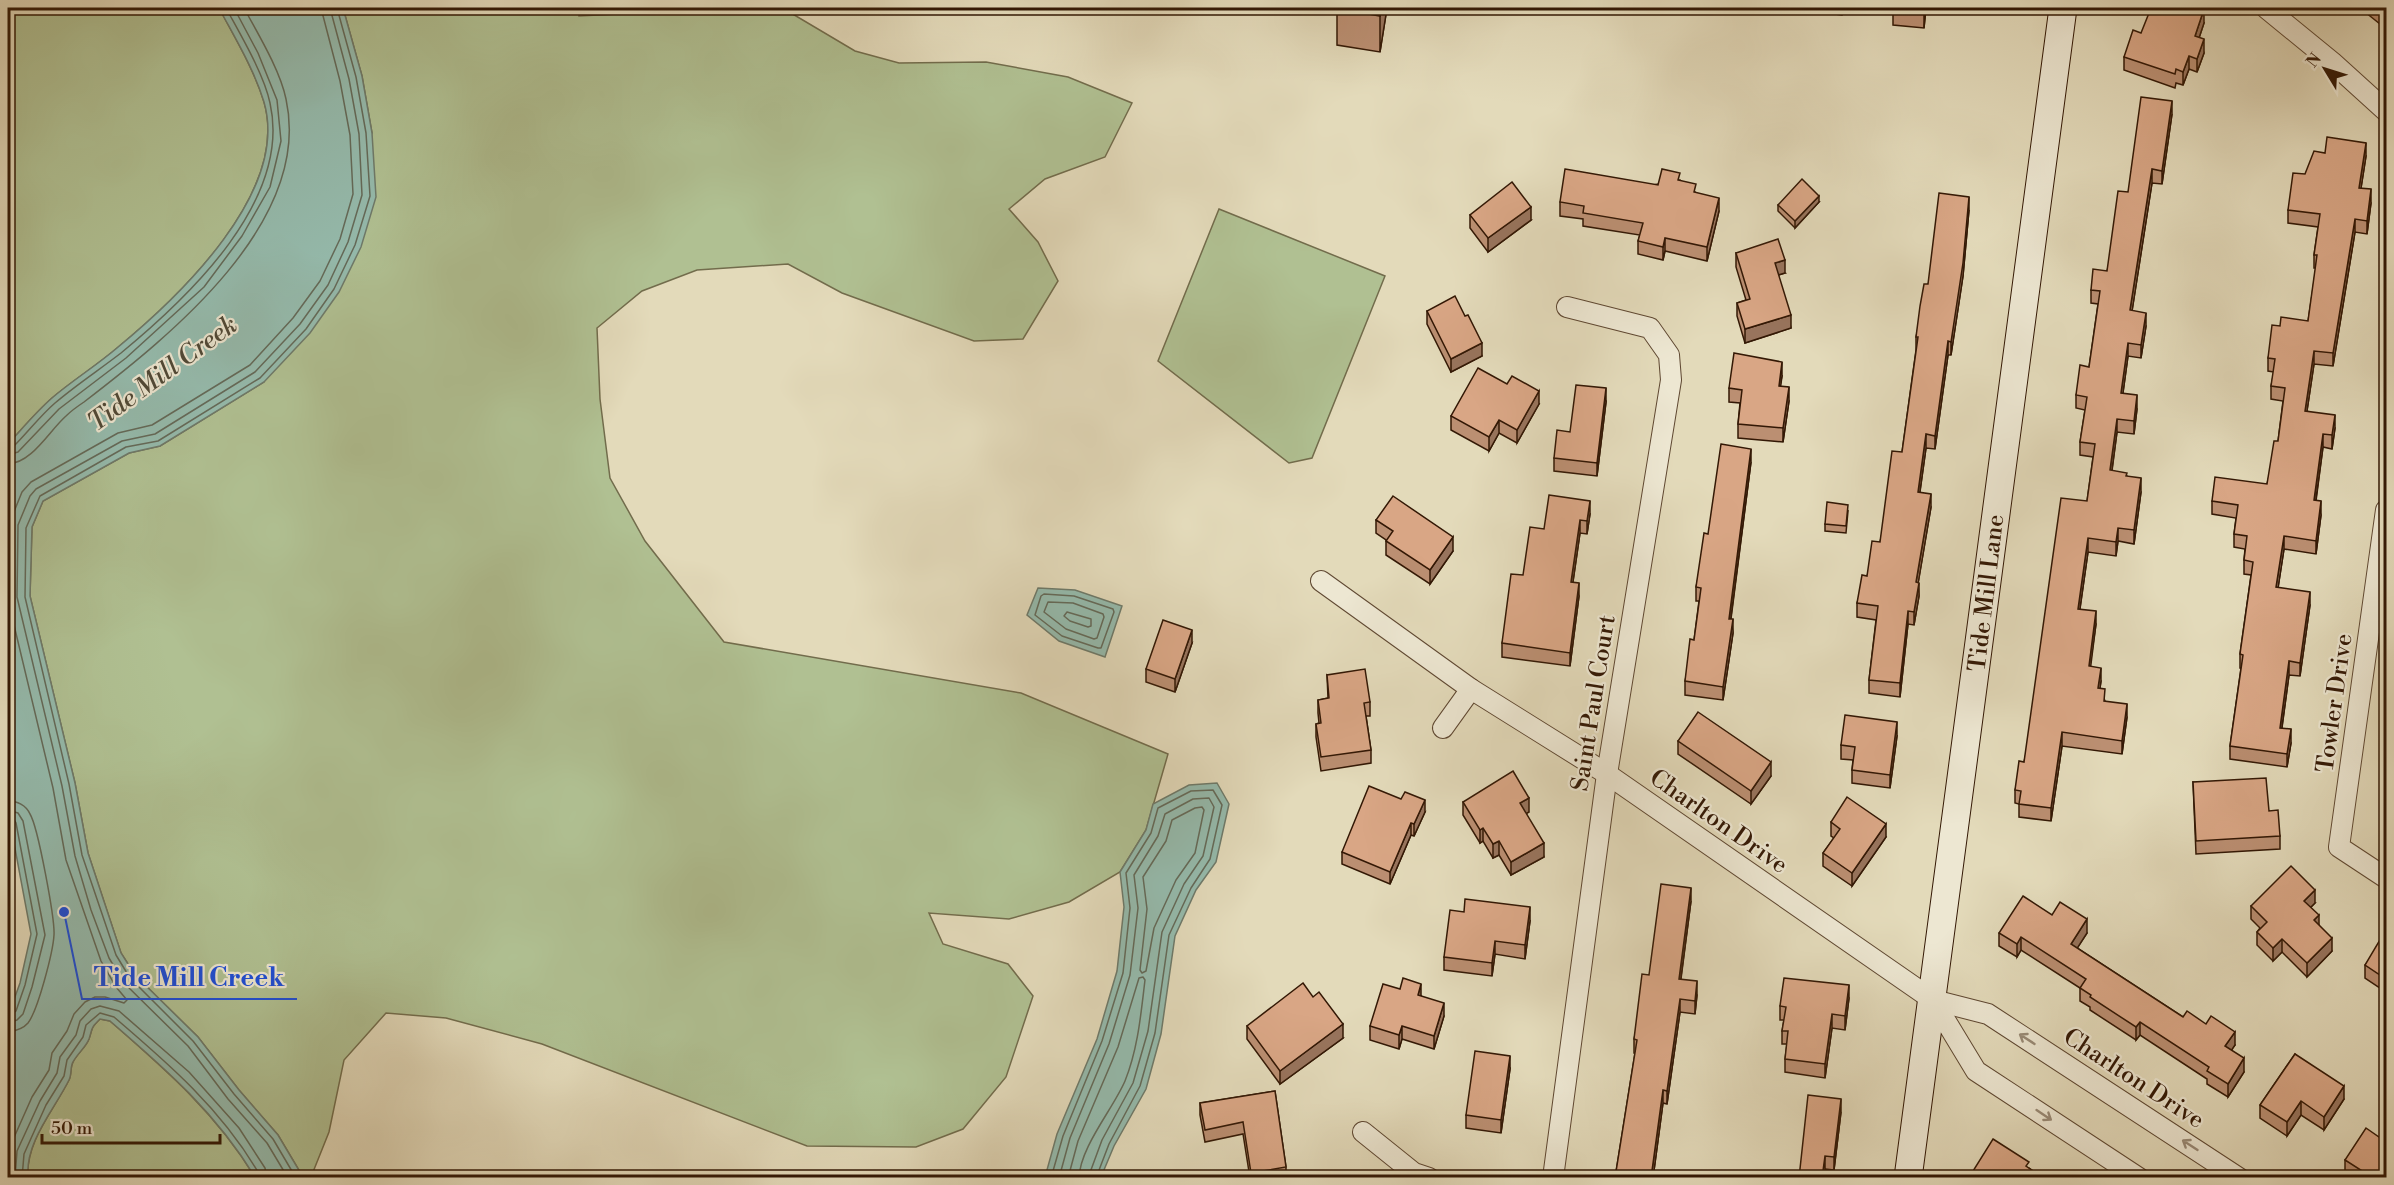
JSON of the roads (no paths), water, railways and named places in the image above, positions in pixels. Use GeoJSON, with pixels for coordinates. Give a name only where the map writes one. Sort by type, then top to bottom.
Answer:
{"type":"FeatureCollection","features":[{"type":"Feature","properties":{"kind":"street","name":"Tide Mill Lane"},"geometry":{"type":"LineString","coordinates":[[1908,1178],[2063,8]]}},
{"type":"Feature","properties":{"kind":"street"},"geometry":{"type":"LineString","coordinates":[[2266,8],[2332,62],[2386,111]]}},
{"type":"Feature","properties":{"kind":"street","name":"Saint Paul Court"},"geometry":{"type":"LineString","coordinates":[[1552,1178],[1607,774],[1671,380],[1669,355],[1650,328],[1567,307]]}},
{"type":"Feature","properties":{"kind":"street","name":"Towler Drive"},"geometry":{"type":"LineString","coordinates":[[2386,510],[2339,847],[2386,878]]}},
{"type":"Feature","properties":{"kind":"street","name":"Charlton Drive"},"geometry":{"type":"LineString","coordinates":[[1321,580],[1471,689],[1607,774],[1933,1000],[1988,1014],[2239,1178]]}},
{"type":"Feature","properties":{"kind":"street"},"geometry":{"type":"LineString","coordinates":[[1443,728],[1471,689]]}},
{"type":"Feature","properties":{"kind":"street","name":"Charlton Drive"},"geometry":{"type":"LineString","coordinates":[[1933,1000],[1976,1071],[2139,1178]]}},
{"type":"Feature","properties":{"kind":"street"},"geometry":{"type":"LineString","coordinates":[[1363,1132],[1414,1173],[1429,1178]]}},
{"type":"Feature","properties":{"kind":"water"},"geometry":{"type":"Polygon","coordinates":[[[219,8],[343,8],[362,76],[372,133],[376,197],[361,247],[339,292],[310,333],[264,382],[160,446],[129,453],[43,501],[32,527],[30,596],[75,783],[88,853],[121,953],[135,975],[198,1037],[278,1135],[303,1177],[255,1177],[224,1133],[189,1093],[110,1021],[100,1019],[93,1027],[88,1042],[73,1062],[69,1080],[36,1139],[28,1164],[28,1177],[8,1177],[8,1016],[20,983],[31,934],[8,811],[8,444],[52,398],[109,355],[170,301],[224,240],[245,206],[261,171],[268,136],[264,102],[250,66],[219,8]]]}},
{"type":"Feature","properties":{"kind":"water"},"geometry":{"type":"Polygon","coordinates":[[[1038,588],[1075,590],[1122,606],[1105,657],[1059,641],[1027,615],[1038,588]]]}},
{"type":"Feature","properties":{"kind":"water"},"geometry":{"type":"Polygon","coordinates":[[[1217,783],[1229,804],[1216,862],[1196,890],[1175,936],[1161,1034],[1146,1089],[1114,1146],[1101,1177],[1045,1177],[1057,1134],[1097,1039],[1117,971],[1124,907],[1120,872],[1146,830],[1153,804],[1189,785],[1217,783]]]}},
{"type":"Feature","properties":{"kind":"place","name":"Tide Mill Creek"},"geometry":{"type":"Point","coordinates":[64,912]}}]}
